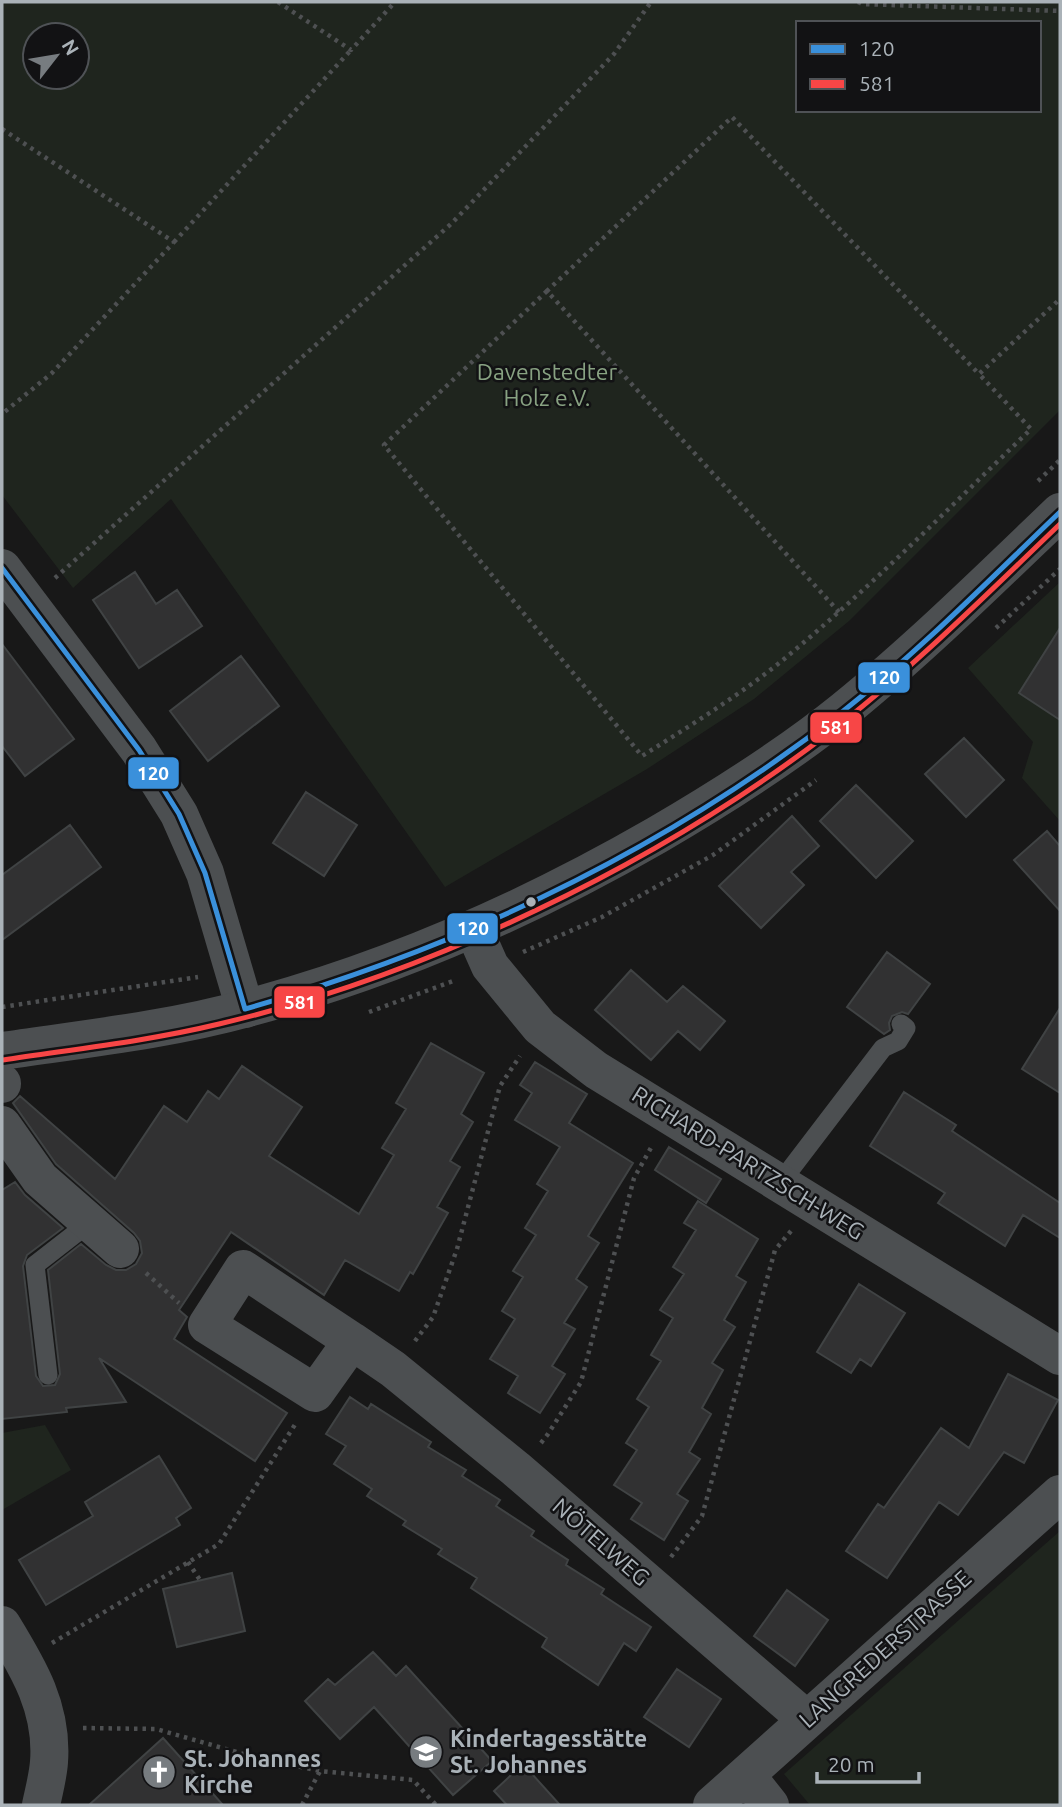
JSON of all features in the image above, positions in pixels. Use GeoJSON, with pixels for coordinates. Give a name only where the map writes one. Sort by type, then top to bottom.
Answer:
{"type":"FeatureCollection","features":[{"type":"Feature","properties":{"kind":"street"},"geometry":{"type":"LineString","coordinates":[[2,1051],[161,1026],[245,1009],[392,963],[474,930],[608,863],[762,770],[843,711],[931,635],[1060,512]]}},
{"type":"Feature","properties":{"kind":"street"},"geometry":{"type":"LineString","coordinates":[[2,568],[139,750],[179,814],[205,873],[245,1009]]}},
{"type":"Feature","properties":{"kind":"street","name":"RICHARD-PARTZSCH-WEG"},"geometry":{"type":"LineString","coordinates":[[474,930],[491,966],[540,1027],[596,1070],[1060,1356]]}},
{"type":"Feature","properties":{"kind":"street"},"geometry":{"type":"LineString","coordinates":[[2,1125],[40,1180],[120,1249]]}},
{"type":"Feature","properties":{"kind":"street","name":"NÖTELWEG"},"geometry":{"type":"LineString","coordinates":[[207,1325],[243,1269],[393,1369],[516,1469],[806,1719]]}},
{"type":"Feature","properties":{"kind":"street"},"geometry":{"type":"LineString","coordinates":[[207,1325],[315,1392],[352,1341]]}},
{"type":"Feature","properties":{"kind":"street","name":"LANGREDERSTRASSE"},"geometry":{"type":"LineString","coordinates":[[712,1805],[1060,1494]]}},
{"type":"Feature","properties":{"kind":"street"},"geometry":{"type":"LineString","coordinates":[[2,1625],[36,1683],[47,1727],[49,1762],[41,1805]]}},
{"type":"Feature","properties":{"kind":"street"},"geometry":{"type":"LineString","coordinates":[[746,1775],[770,1805]]}},
{"type":"Feature","properties":{"kind":"lane"},"geometry":{"type":"LineString","coordinates":[[780,1183],[883,1048],[898,1041],[906,1028],[901,1024]]}},
{"type":"Feature","properties":{"kind":"lane"},"geometry":{"type":"LineString","coordinates":[[48,1374],[35,1265],[89,1223]]}},
{"type":"Feature","properties":{"kind":"path"},"geometry":{"type":"LineString","coordinates":[[278,2],[351,50]]}},
{"type":"Feature","properties":{"kind":"path"},"geometry":{"type":"LineString","coordinates":[[2,414],[52,373],[396,2]]}},
{"type":"Feature","properties":{"kind":"path"},"geometry":{"type":"LineString","coordinates":[[28,602],[451,224],[614,54],[651,2]]}},
{"type":"Feature","properties":{"kind":"path"},"geometry":{"type":"LineString","coordinates":[[858,2],[1060,11]]}},
{"type":"Feature","properties":{"kind":"path"},"geometry":{"type":"LineString","coordinates":[[732,117],[979,374],[1031,429],[839,612],[765,673],[704,717],[642,756],[384,445],[732,117]]}},
{"type":"Feature","properties":{"kind":"path"},"geometry":{"type":"LineString","coordinates":[[2,129],[174,242]]}},
{"type":"Feature","properties":{"kind":"path"},"geometry":{"type":"LineString","coordinates":[[547,291],[839,612]]}},
{"type":"Feature","properties":{"kind":"path"},"geometry":{"type":"LineString","coordinates":[[979,374],[1060,299]]}},
{"type":"Feature","properties":{"kind":"path"},"geometry":{"type":"LineString","coordinates":[[1032,486],[1060,460]]}},
{"type":"Feature","properties":{"kind":"path"},"geometry":{"type":"LineString","coordinates":[[393,1369],[433,1317],[457,1249],[500,1086],[540,1027]]}},
{"type":"Feature","properties":{"kind":"path"},"geometry":{"type":"LineString","coordinates":[[516,1469],[548,1434],[581,1382],[634,1178],[670,1115]]}},
{"type":"Feature","properties":{"kind":"path"},"geometry":{"type":"LineString","coordinates":[[650,1584],[702,1516],[775,1250],[815,1204]]}},
{"type":"Feature","properties":{"kind":"path"},"geometry":{"type":"LineString","coordinates":[[120,1249],[188,1312],[207,1325]]}},
{"type":"Feature","properties":{"kind":"path"},"geometry":{"type":"LineString","coordinates":[[23,1660],[219,1544],[315,1392]]}},
{"type":"Feature","properties":{"kind":"path"},"geometry":{"type":"LineString","coordinates":[[188,1562],[200,1580]]}},
{"type":"Feature","properties":{"kind":"path"},"geometry":{"type":"LineString","coordinates":[[47,1727],[156,1730],[320,1772],[413,1780],[436,1805]]}},
{"type":"Feature","properties":{"kind":"path"},"geometry":{"type":"LineString","coordinates":[[302,1805],[320,1772]]}},
{"type":"Feature","properties":{"kind":"green space","name":"Davenstedter Holz e.V."},"geometry":{"type":"Polygon","coordinates":[[[2,2],[1060,2],[1060,410],[849,621],[754,699],[647,769],[445,887],[171,499],[73,588],[2,495],[2,2]]]}},
{"type":"Feature","properties":{"kind":"green space"},"geometry":{"type":"Polygon","coordinates":[[[1060,582],[1060,821],[1022,778],[1033,742],[968,668],[1060,582]]]}},
{"type":"Feature","properties":{"kind":"green space"},"geometry":{"type":"Polygon","coordinates":[[[45,1425],[71,1470],[2,1510],[2,1433],[45,1425]]]}},
{"type":"Feature","properties":{"kind":"green space"},"geometry":{"type":"Polygon","coordinates":[[[1060,1531],[1060,1805],[810,1805],[784,1774],[1060,1531]]]}},
{"type":"Feature","properties":{"kind":"building"},"geometry":{"type":"Polygon","coordinates":[[[135,572],[156,604],[177,590],[202,626],[139,668],[93,600],[135,572]]]}},
{"type":"Feature","properties":{"kind":"building"},"geometry":{"type":"Polygon","coordinates":[[[1060,628],[1060,720],[1019,693],[1060,628]]]}},
{"type":"Feature","properties":{"kind":"building"},"geometry":{"type":"Polygon","coordinates":[[[2,644],[74,739],[25,776],[2,746],[2,644]]]}},
{"type":"Feature","properties":{"kind":"building"},"geometry":{"type":"Polygon","coordinates":[[[241,656],[279,706],[208,761],[170,711],[241,656]]]}},
{"type":"Feature","properties":{"kind":"building"},"geometry":{"type":"Polygon","coordinates":[[[964,738],[1004,780],[966,817],[925,774],[964,738]]]}},
{"type":"Feature","properties":{"kind":"building"},"geometry":{"type":"Polygon","coordinates":[[[856,785],[913,841],[876,878],[820,821],[856,785]]]}},
{"type":"Feature","properties":{"kind":"building"},"geometry":{"type":"Polygon","coordinates":[[[306,792],[357,825],[324,876],[273,843],[306,792]]]}},
{"type":"Feature","properties":{"kind":"building"},"geometry":{"type":"Polygon","coordinates":[[[792,816],[819,846],[791,872],[804,885],[761,928],[719,886],[792,816]]]}},
{"type":"Feature","properties":{"kind":"building"},"geometry":{"type":"Polygon","coordinates":[[[70,825],[101,867],[2,940],[2,875],[70,825]]]}},
{"type":"Feature","properties":{"kind":"building"},"geometry":{"type":"Polygon","coordinates":[[[1047,831],[1060,846],[1060,911],[1014,860],[1047,831]]]}},
{"type":"Feature","properties":{"kind":"building"},"geometry":{"type":"Polygon","coordinates":[[[887,952],[930,984],[908,1014],[902,1012],[892,1016],[890,1030],[884,1034],[847,1007],[887,952]]]}},
{"type":"Feature","properties":{"kind":"building"},"geometry":{"type":"Polygon","coordinates":[[[631,970],[667,1002],[683,986],[725,1021],[700,1050],[678,1031],[651,1060],[595,1010],[631,970]]]}},
{"type":"Feature","properties":{"kind":"building"},"geometry":{"type":"Polygon","coordinates":[[[1060,1008],[1060,1093],[1022,1069],[1060,1008]]]}},
{"type":"Feature","properties":{"kind":"building"},"geometry":{"type":"Polygon","coordinates":[[[431,1043],[484,1073],[461,1114],[473,1122],[450,1161],[460,1167],[437,1207],[448,1213],[413,1274],[410,1272],[399,1291],[345,1260],[324,1295],[231,1232],[179,1310],[187,1317],[174,1339],[287,1413],[255,1461],[99,1358],[126,1402],[66,1408],[67,1412],[2,1419],[2,1190],[15,1182],[25,1195],[63,1228],[27,1255],[23,1266],[36,1376],[43,1386],[55,1385],[60,1374],[48,1270],[81,1244],[116,1270],[126,1270],[136,1264],[142,1253],[140,1241],[134,1233],[56,1164],[13,1103],[20,1096],[115,1179],[164,1106],[187,1122],[208,1091],[219,1099],[242,1066],[302,1107],[269,1156],[359,1214],[394,1155],[382,1148],[406,1109],[396,1103],[431,1043]]]}},
{"type":"Feature","properties":{"kind":"building"},"geometry":{"type":"Polygon","coordinates":[[[535,1062],[587,1094],[569,1123],[633,1163],[588,1236],[599,1243],[576,1279],[587,1287],[564,1323],[575,1329],[552,1366],[565,1374],[540,1413],[508,1393],[518,1376],[490,1359],[515,1319],[502,1311],[523,1277],[513,1271],[536,1235],[525,1228],[548,1191],[537,1184],[560,1147],[515,1120],[532,1093],[520,1085],[535,1062]]]}},
{"type":"Feature","properties":{"kind":"building"},"geometry":{"type":"Polygon","coordinates":[[[904,1092],[956,1125],[952,1131],[1060,1203],[1060,1238],[1023,1215],[1005,1246],[938,1203],[945,1193],[870,1146],[904,1092]]]}},
{"type":"Feature","properties":{"kind":"building"},"geometry":{"type":"Polygon","coordinates":[[[669,1147],[721,1179],[706,1203],[655,1170],[669,1147]]]}},
{"type":"Feature","properties":{"kind":"building"},"geometry":{"type":"Polygon","coordinates":[[[698,1201],[758,1239],[736,1276],[746,1282],[724,1320],[735,1327],[712,1363],[723,1370],[702,1408],[711,1414],[689,1452],[700,1459],[677,1494],[688,1501],[664,1540],[631,1519],[642,1503],[614,1485],[637,1450],[626,1443],[649,1407],[637,1399],[661,1361],[651,1355],[673,1318],[660,1310],[684,1274],[673,1267],[696,1230],[684,1223],[698,1201]]]}},
{"type":"Feature","properties":{"kind":"building"},"geometry":{"type":"Polygon","coordinates":[[[859,1284],[905,1313],[871,1366],[860,1359],[851,1373],[817,1352],[859,1284]]]}},
{"type":"Feature","properties":{"kind":"building"},"geometry":{"type":"Polygon","coordinates":[[[1008,1374],[1058,1400],[1024,1463],[1004,1452],[958,1515],[939,1502],[887,1578],[846,1551],[878,1504],[884,1508],[941,1428],[969,1448],[1008,1374]]]}},
{"type":"Feature","properties":{"kind":"building"},"geometry":{"type":"Polygon","coordinates":[[[350,1397],[368,1409],[371,1404],[431,1442],[428,1447],[466,1470],[462,1476],[500,1500],[496,1506],[534,1531],[531,1536],[568,1560],[566,1565],[604,1589],[601,1594],[651,1627],[636,1651],[624,1643],[598,1685],[542,1647],[547,1638],[471,1588],[477,1578],[438,1554],[442,1549],[403,1525],[406,1521],[367,1496],[372,1489],[334,1464],[346,1446],[326,1434],[350,1397]]]}},
{"type":"Feature","properties":{"kind":"building"},"geometry":{"type":"Polygon","coordinates":[[[159,1456],[191,1508],[176,1518],[180,1525],[46,1605],[19,1560],[93,1516],[85,1502],[159,1456]]]}},
{"type":"Feature","properties":{"kind":"building"},"geometry":{"type":"Polygon","coordinates":[[[232,1573],[245,1631],[177,1647],[163,1589],[232,1573]]]}},
{"type":"Feature","properties":{"kind":"building"},"geometry":{"type":"Polygon","coordinates":[[[787,1590],[828,1620],[795,1666],[754,1636],[787,1590]]]}},
{"type":"Feature","properties":{"kind":"building"},"geometry":{"type":"Polygon","coordinates":[[[373,1652],[396,1676],[406,1666],[492,1761],[453,1795],[374,1707],[340,1739],[305,1701],[328,1679],[335,1685],[373,1652]]]}},
{"type":"Feature","properties":{"kind":"building"},"geometry":{"type":"Polygon","coordinates":[[[677,1669],[721,1699],[689,1747],[644,1717],[677,1669]]]}},
{"type":"Feature","properties":{"kind":"building","name":"St. Johannes Kirche"},"geometry":{"type":"Polygon","coordinates":[[[163,1738],[223,1805],[89,1805],[163,1738]]]}},
{"type":"Feature","properties":{"kind":"building"},"geometry":{"type":"Polygon","coordinates":[[[523,1764],[560,1805],[507,1805],[494,1791],[523,1764]]]}},
{"type":"Feature","properties":{"kind":"transit line","name":"120"},"geometry":{"type":"LineString","coordinates":[[245,1009],[326,984],[482,925],[558,890],[703,809],[774,762],[871,689],[954,615],[1060,512]]}},
{"type":"Feature","properties":{"kind":"transit line","name":"581"},"geometry":{"type":"LineString","coordinates":[[3,1060],[165,1035],[298,1003],[458,945],[537,910],[614,871],[688,829],[759,783],[856,712],[916,660],[1060,524]]}},
{"type":"Feature","properties":{"kind":"transit line","name":"120"},"geometry":{"type":"LineString","coordinates":[[2,568],[139,750],[179,814],[205,873],[245,1009]]}},
{"type":"Feature","properties":{"kind":"place","name":"Kindertagesstätte St. Johannes"},"geometry":{"type":"Point","coordinates":[426,1752]}},
{"type":"Feature","properties":{"kind":"place","name":"St. Johannes Kirche"},"geometry":{"type":"Point","coordinates":[159,1772]}}]}
